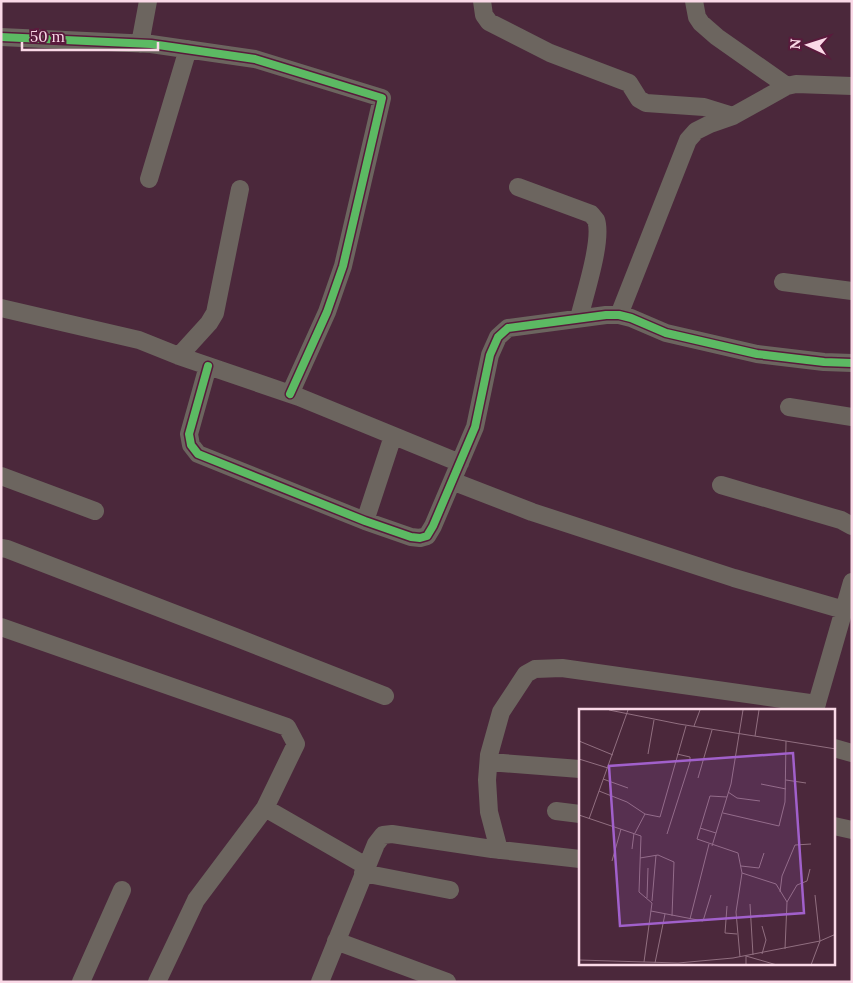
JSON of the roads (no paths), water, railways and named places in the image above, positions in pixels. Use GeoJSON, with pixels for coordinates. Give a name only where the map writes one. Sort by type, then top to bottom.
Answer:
{"type":"FeatureCollection","features":[{"type":"Feature","properties":{"kind":"street"},"geometry":{"type":"LineString","coordinates":[[140,44],[148,1]]}},
{"type":"Feature","properties":{"kind":"street"},"geometry":{"type":"LineString","coordinates":[[482,1],[484,15],[490,22],[550,54],[629,83],[639,99],[646,103],[704,107],[732,116]]}},
{"type":"Feature","properties":{"kind":"street"},"geometry":{"type":"LineString","coordinates":[[694,1],[697,17],[701,23],[717,37],[787,86]]}},
{"type":"Feature","properties":{"kind":"street"},"geometry":{"type":"LineString","coordinates":[[1,37],[140,44],[255,59],[382,98],[342,266],[327,312],[290,394]]}},
{"type":"Feature","properties":{"kind":"street"},"geometry":{"type":"LineString","coordinates":[[149,179],[188,49]]}},
{"type":"Feature","properties":{"kind":"street"},"geometry":{"type":"LineString","coordinates":[[619,315],[688,140],[696,131],[732,116],[787,86],[796,84],[852,86]]}},
{"type":"Feature","properties":{"kind":"street"},"geometry":{"type":"LineString","coordinates":[[518,187],[591,214],[596,220],[596,250],[579,318]]}},
{"type":"Feature","properties":{"kind":"street"},"geometry":{"type":"LineString","coordinates":[[179,356],[209,323],[215,313],[240,190]]}},
{"type":"Feature","properties":{"kind":"street"},"geometry":{"type":"LineString","coordinates":[[782,282],[852,291]]}},
{"type":"Feature","properties":{"kind":"street"},"geometry":{"type":"LineString","coordinates":[[1,308],[147,343],[290,394],[460,463]]}},
{"type":"Feature","properties":{"kind":"street"},"geometry":{"type":"LineString","coordinates":[[208,366],[189,434],[191,446],[198,454],[365,521],[411,537],[420,538],[427,536],[433,526],[460,463],[475,427],[490,355],[498,337],[508,328],[579,318],[619,315],[666,333],[757,354],[824,362],[852,363]]}},
{"type":"Feature","properties":{"kind":"street"},"geometry":{"type":"LineString","coordinates":[[789,407],[852,416]]}},
{"type":"Feature","properties":{"kind":"street"},"geometry":{"type":"LineString","coordinates":[[365,521],[393,436]]}},
{"type":"Feature","properties":{"kind":"street"},"geometry":{"type":"LineString","coordinates":[[1,476],[95,511]]}},
{"type":"Feature","properties":{"kind":"street"},"geometry":{"type":"LineString","coordinates":[[452,481],[532,512],[734,578],[844,610]]}},
{"type":"Feature","properties":{"kind":"street"},"geometry":{"type":"LineString","coordinates":[[721,485],[840,520],[852,526]]}},
{"type":"Feature","properties":{"kind":"street"},"geometry":{"type":"LineString","coordinates":[[1,548],[208,626],[385,696]]}},
{"type":"Feature","properties":{"kind":"street"},"geometry":{"type":"LineString","coordinates":[[490,848],[487,780],[489,755],[501,712],[526,674],[535,669],[562,668],[816,707],[852,582]]}},
{"type":"Feature","properties":{"kind":"street"},"geometry":{"type":"LineString","coordinates":[[1,627],[287,727],[296,744],[265,808],[196,900],[157,982]]}},
{"type":"Feature","properties":{"kind":"street"},"geometry":{"type":"LineString","coordinates":[[836,749],[852,753]]}},
{"type":"Feature","properties":{"kind":"street"},"geometry":{"type":"LineString","coordinates":[[489,762],[579,769]]}},
{"type":"Feature","properties":{"kind":"street"},"geometry":{"type":"LineString","coordinates":[[265,808],[364,870],[450,890]]}},
{"type":"Feature","properties":{"kind":"street"},"geometry":{"type":"LineString","coordinates":[[556,811],[579,814]]}},
{"type":"Feature","properties":{"kind":"street"},"geometry":{"type":"LineString","coordinates":[[836,826],[852,830]]}},
{"type":"Feature","properties":{"kind":"street"},"geometry":{"type":"LineString","coordinates":[[320,982],[364,870],[382,835],[392,834],[579,859]]}},
{"type":"Feature","properties":{"kind":"street"},"geometry":{"type":"LineString","coordinates":[[81,982],[122,890]]}},
{"type":"Feature","properties":{"kind":"street"},"geometry":{"type":"LineString","coordinates":[[336,941],[447,982]]}}]}
